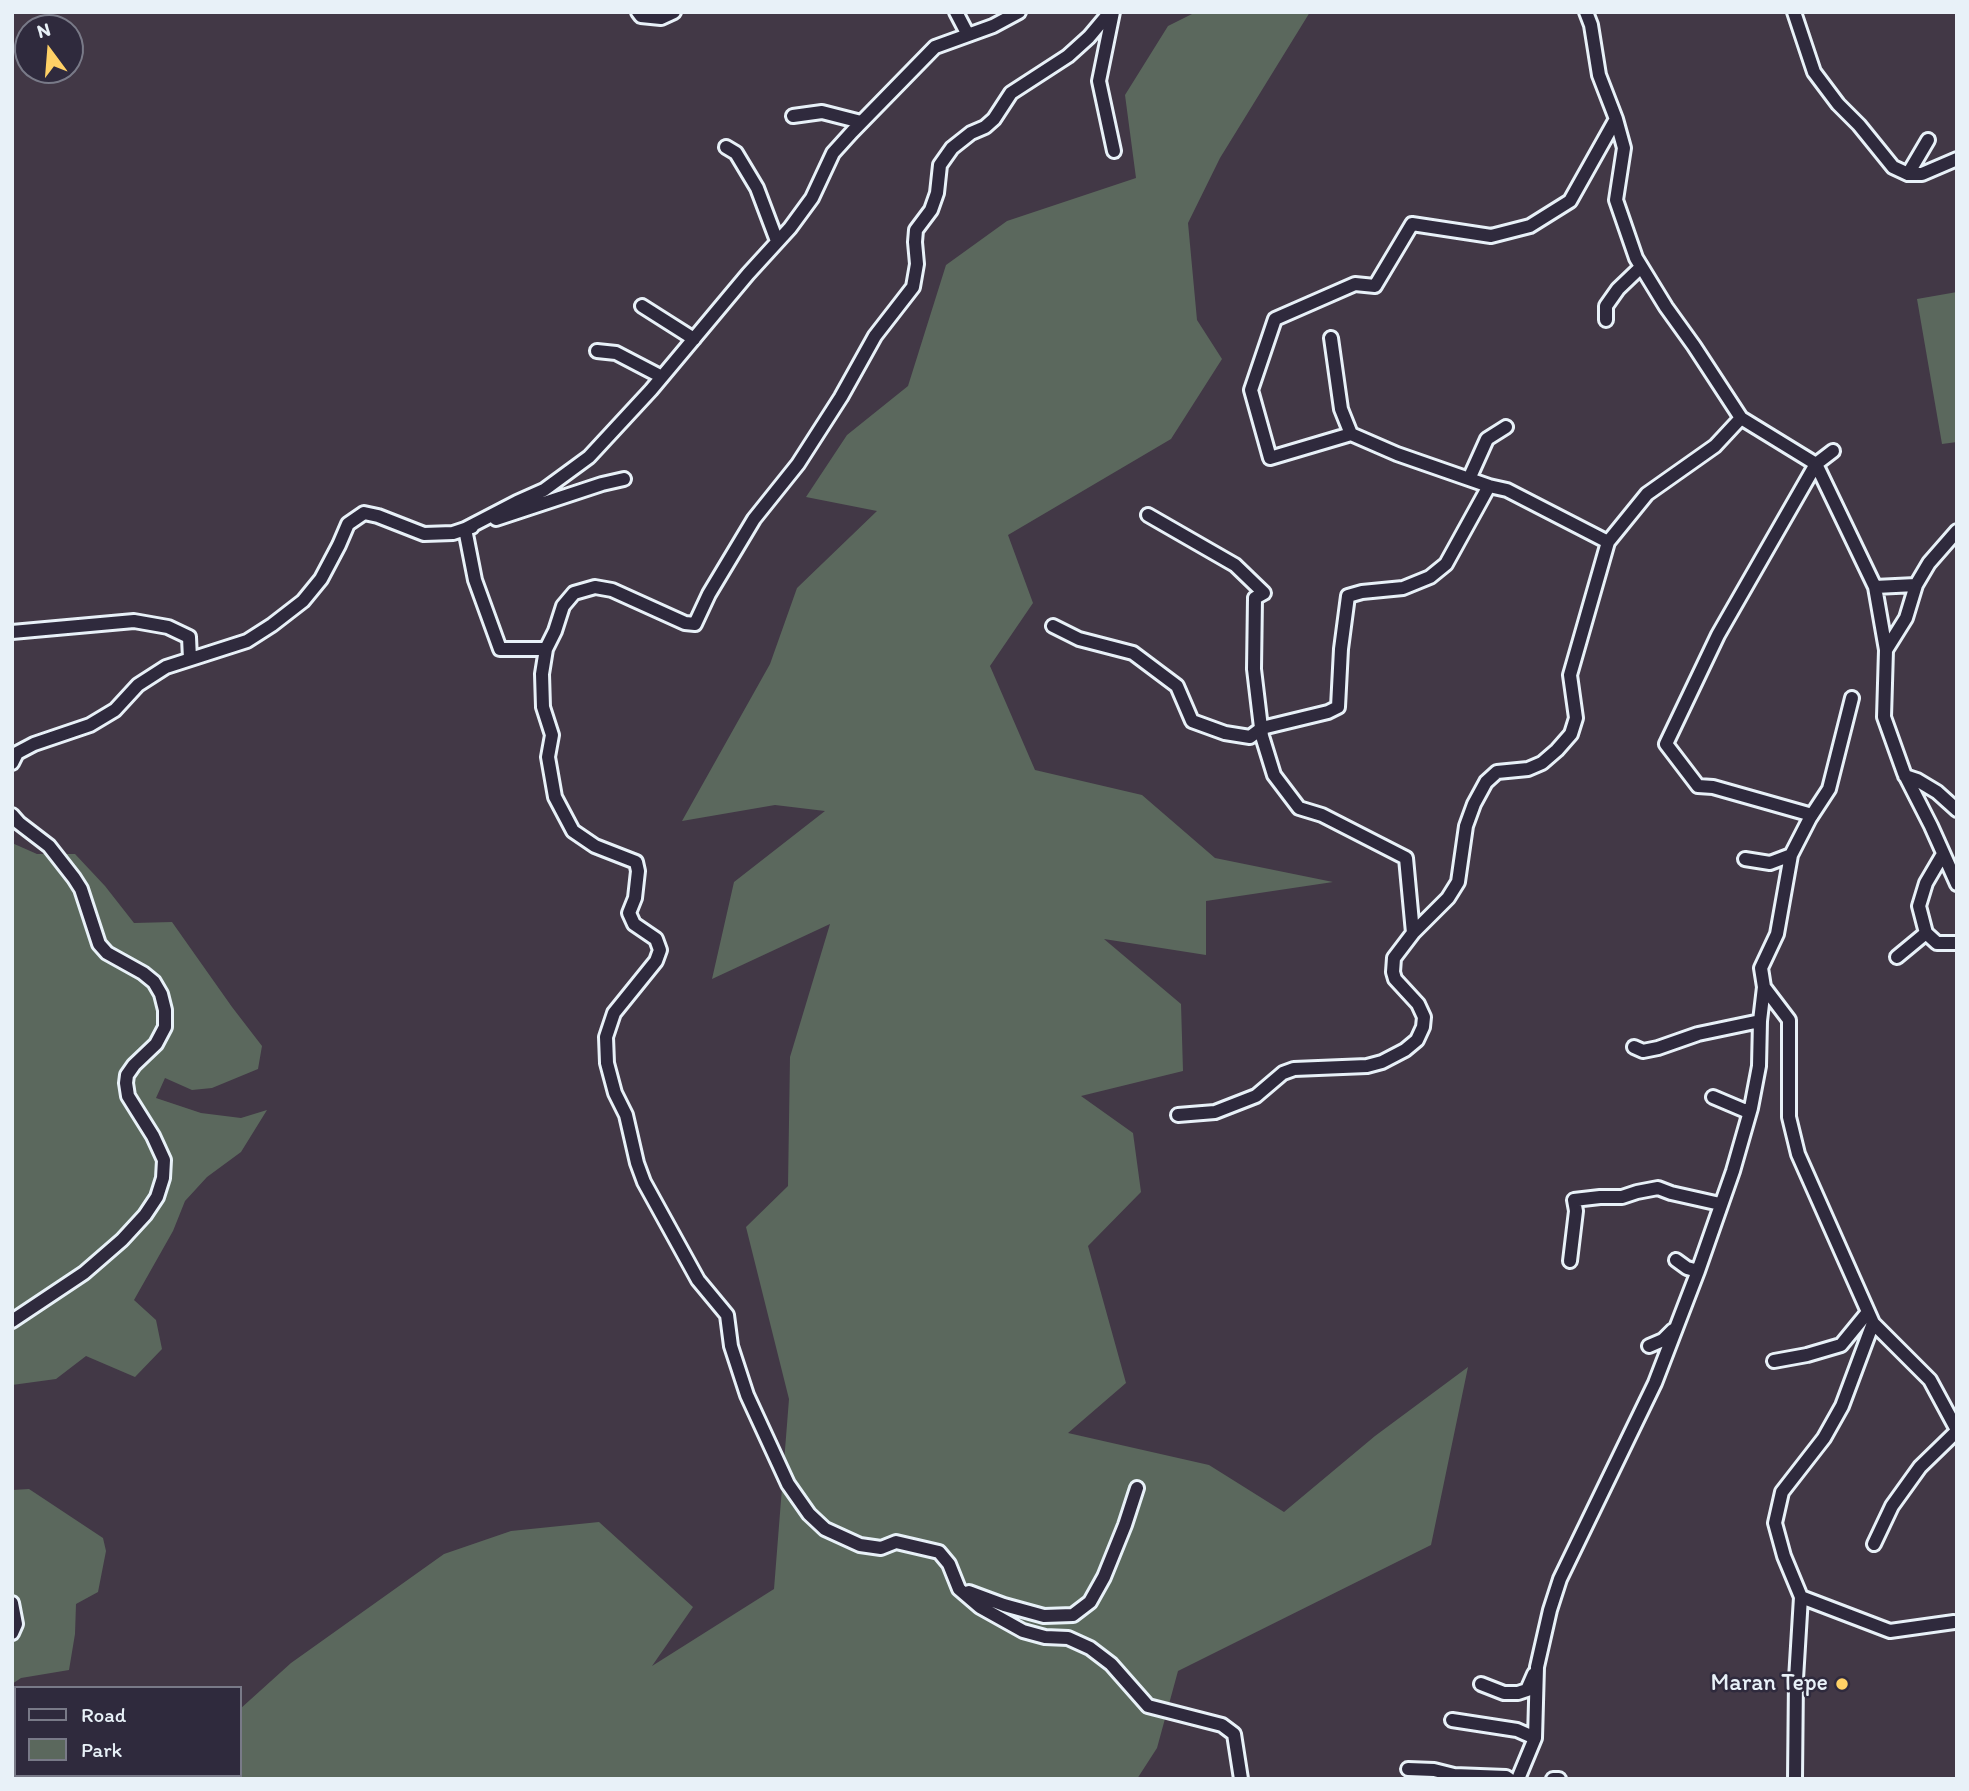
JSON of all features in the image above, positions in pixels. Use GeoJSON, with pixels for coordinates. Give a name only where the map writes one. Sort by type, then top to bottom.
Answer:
{"type":"FeatureCollection","features":[{"type":"Feature","properties":{"kind":"street"},"geometry":{"type":"LineString","coordinates":[[638,12],[641,16],[661,18],[674,12]]}},
{"type":"Feature","properties":{"kind":"street"},"geometry":{"type":"LineString","coordinates":[[465,530],[544,490],[589,457],[790,228],[812,198],[833,153],[935,47],[993,26],[1019,12]]}},
{"type":"Feature","properties":{"kind":"street"},"geometry":{"type":"LineString","coordinates":[[1111,12],[1099,80],[1114,151]]}},
{"type":"Feature","properties":{"kind":"street"},"geometry":{"type":"LineString","coordinates":[[1111,12],[1068,56],[1011,93],[994,119],[952,148],[940,165],[937,193],[931,210],[916,230],[917,264],[913,287],[875,336],[841,397],[798,464],[754,519],[709,594],[695,624],[685,623],[612,590],[595,587],[574,593],[563,606],[546,649],[542,674],[543,707],[552,734],[548,757],[555,797],[573,831],[595,846],[636,862],[638,871],[635,898],[629,913],[634,924],[656,939],[660,950],[656,961],[614,1013],[606,1037],[607,1063],[615,1093],[626,1115],[637,1163],[644,1182],[698,1280],[727,1315],[731,1346],[747,1395],[788,1484],[809,1514],[825,1529],[860,1545],[881,1548],[896,1542],[939,1552],[949,1564],[959,1589],[980,1607],[1023,1631],[1068,1639],[1090,1648],[1111,1664],[1148,1706],[1222,1725],[1234,1734],[1241,1779]]}},
{"type":"Feature","properties":{"kind":"street"},"geometry":{"type":"LineString","coordinates":[[1586,12],[1591,25],[1599,75],[1624,148],[1615,200],[1628,239],[1641,267],[1741,418],[1816,464],[1875,587],[1886,650],[1884,717],[1905,776],[1957,884]]}},
{"type":"Feature","properties":{"kind":"street"},"geometry":{"type":"LineString","coordinates":[[1794,12],[1814,72],[1893,167],[1908,174],[1922,174],[1957,159]]}},
{"type":"Feature","properties":{"kind":"street"},"geometry":{"type":"LineString","coordinates":[[957,13],[968,35]]}},
{"type":"Feature","properties":{"kind":"street"},"geometry":{"type":"LineString","coordinates":[[793,116],[822,112],[861,122]]}},
{"type":"Feature","properties":{"kind":"street"},"geometry":{"type":"LineString","coordinates":[[1608,542],[1507,490],[1397,454],[1351,434],[1270,458],[1251,390],[1275,319],[1355,284],[1375,286],[1412,224],[1491,236],[1530,226],[1570,201],[1616,119]]}},
{"type":"Feature","properties":{"kind":"street"},"geometry":{"type":"LineString","coordinates":[[1908,174],[1928,141]]}},
{"type":"Feature","properties":{"kind":"street"},"geometry":{"type":"LineString","coordinates":[[726,147],[736,153],[757,188],[777,241]]}},
{"type":"Feature","properties":{"kind":"street"},"geometry":{"type":"LineString","coordinates":[[1606,320],[1606,306],[1618,289],[1641,267]]}},
{"type":"Feature","properties":{"kind":"street"},"geometry":{"type":"LineString","coordinates":[[642,306],[694,340]]}},
{"type":"Feature","properties":{"kind":"street"},"geometry":{"type":"LineString","coordinates":[[1331,338],[1341,409],[1351,434]]}},
{"type":"Feature","properties":{"kind":"street"},"geometry":{"type":"LineString","coordinates":[[597,352],[616,353],[662,377]]}},
{"type":"Feature","properties":{"kind":"street"},"geometry":{"type":"LineString","coordinates":[[1178,1115],[1215,1112],[1256,1096],[1283,1073],[1294,1069],[1367,1066],[1382,1062],[1417,1040],[1424,1017],[1418,1004],[1395,979],[1394,958],[1413,933],[1448,898],[1458,882],[1466,826],[1486,782],[1497,772],[1528,769],[1542,763],[1571,734],[1576,718],[1570,675],[1608,542],[1647,494],[1715,446],[1741,418]]}},
{"type":"Feature","properties":{"kind":"street"},"geometry":{"type":"LineString","coordinates":[[1469,479],[1488,439],[1506,427]]}},
{"type":"Feature","properties":{"kind":"street"},"geometry":{"type":"LineString","coordinates":[[1812,815],[1713,787],[1698,786],[1666,744],[1718,635],[1816,464],[1833,451]]}},
{"type":"Feature","properties":{"kind":"street"},"geometry":{"type":"LineString","coordinates":[[12,763],[17,753],[34,744],[90,725],[115,710],[138,685],[166,667],[247,641],[272,625],[303,601],[321,579],[348,524],[364,513],[425,534],[453,533],[624,479]]}},
{"type":"Feature","properties":{"kind":"street"},"geometry":{"type":"LineString","coordinates":[[1054,626],[1079,639],[1133,653],[1177,687],[1192,721],[1225,733],[1250,737],[1262,728],[1328,712],[1338,707],[1341,649],[1348,596],[1403,588],[1430,578],[1446,564],[1489,486]]}},
{"type":"Feature","properties":{"kind":"street"},"geometry":{"type":"LineString","coordinates":[[1148,514],[1235,565],[1264,593],[1255,598],[1254,669],[1262,736],[1274,775],[1298,808],[1322,815],[1406,858],[1413,933]]}},
{"type":"Feature","properties":{"kind":"street"},"geometry":{"type":"LineString","coordinates":[[465,530],[475,580],[500,649],[546,649]]}},
{"type":"Feature","properties":{"kind":"street"},"geometry":{"type":"LineString","coordinates":[[1886,650],[1906,618],[1916,585],[1929,563],[1957,531]]}},
{"type":"Feature","properties":{"kind":"street"},"geometry":{"type":"LineString","coordinates":[[1875,587],[1916,585]]}},
{"type":"Feature","properties":{"kind":"street"},"geometry":{"type":"LineString","coordinates":[[12,632],[134,621],[167,627],[189,637],[190,659]]}},
{"type":"Feature","properties":{"kind":"street"},"geometry":{"type":"LineString","coordinates":[[1481,1684],[1504,1693],[1527,1690],[1536,1667],[1549,1610],[1560,1578],[1655,1383],[1698,1270],[1733,1171],[1751,1108],[1759,1066],[1764,987],[1761,968],[1777,934],[1791,855],[1829,789],[1852,698]]}},
{"type":"Feature","properties":{"kind":"street"},"geometry":{"type":"LineString","coordinates":[[1905,776],[1937,792],[1957,810]]}},
{"type":"Feature","properties":{"kind":"street"},"geometry":{"type":"LineString","coordinates":[[12,815],[49,846],[74,878],[81,889],[99,944],[107,953],[154,982],[161,994],[165,1027],[156,1044],[127,1075],[126,1083],[128,1096],[153,1136],[164,1160],[163,1178],[157,1197],[145,1215],[103,1257],[84,1273],[12,1321]]}},
{"type":"Feature","properties":{"kind":"street"},"geometry":{"type":"LineString","coordinates":[[1943,854],[1926,883],[1919,906],[1926,933],[1937,943],[1957,943]]}},
{"type":"Feature","properties":{"kind":"street"},"geometry":{"type":"LineString","coordinates":[[1745,859],[1770,863],[1791,855]]}},
{"type":"Feature","properties":{"kind":"street"},"geometry":{"type":"LineString","coordinates":[[1897,957],[1926,933]]}},
{"type":"Feature","properties":{"kind":"street"},"geometry":{"type":"LineString","coordinates":[[1764,987],[1789,1020],[1789,1117],[1798,1154],[1871,1317],[1930,1380],[1957,1431],[1920,1467],[1892,1506],[1874,1544]]}},
{"type":"Feature","properties":{"kind":"street"},"geometry":{"type":"LineString","coordinates":[[1634,1047],[1643,1051],[1658,1048],[1698,1034],[1760,1021]]}},
{"type":"Feature","properties":{"kind":"street"},"geometry":{"type":"LineString","coordinates":[[1713,1097],[1746,1111],[1751,1108]]}},
{"type":"Feature","properties":{"kind":"street"},"geometry":{"type":"LineString","coordinates":[[1570,1261],[1576,1211],[1574,1200],[1622,1197],[1658,1188],[1720,1204]]}},
{"type":"Feature","properties":{"kind":"street"},"geometry":{"type":"LineString","coordinates":[[1676,1260],[1687,1268],[1698,1270]]}},
{"type":"Feature","properties":{"kind":"street"},"geometry":{"type":"LineString","coordinates":[[1774,1361],[1841,1345],[1871,1317]]}},
{"type":"Feature","properties":{"kind":"street"},"geometry":{"type":"LineString","coordinates":[[1795,1779],[1796,1679],[1801,1597],[1784,1556],[1775,1523],[1782,1492],[1824,1438],[1842,1406],[1871,1317]]}},
{"type":"Feature","properties":{"kind":"street"},"geometry":{"type":"LineString","coordinates":[[1649,1346],[1663,1340],[1676,1328]]}},
{"type":"Feature","properties":{"kind":"street"},"geometry":{"type":"LineString","coordinates":[[959,1589],[1044,1616],[1073,1615],[1090,1602],[1104,1577],[1137,1488]]}},
{"type":"Feature","properties":{"kind":"street"},"geometry":{"type":"LineString","coordinates":[[1801,1597],[1890,1631],[1954,1622]]}},
{"type":"Feature","properties":{"kind":"street"},"geometry":{"type":"LineString","coordinates":[[12,1603],[16,1624],[12,1633]]}},
{"type":"Feature","properties":{"kind":"street"},"geometry":{"type":"LineString","coordinates":[[1518,1779],[1535,1738],[1536,1667]]}},
{"type":"Feature","properties":{"kind":"street"},"geometry":{"type":"LineString","coordinates":[[1452,1720],[1517,1731],[1535,1738]]}},
{"type":"Feature","properties":{"kind":"street"},"geometry":{"type":"LineString","coordinates":[[1408,1769],[1509,1779]]}},
{"type":"Feature","properties":{"kind":"street"},"geometry":{"type":"LineString","coordinates":[[1553,1779],[1559,1779]]}},
{"type":"Feature","properties":{"kind":"green space"},"geometry":{"type":"Polygon","coordinates":[[[1196,12],[1310,12],[1220,158],[1188,223],[1197,320],[1222,359],[1171,439],[1008,535],[1033,603],[990,666],[1035,770],[1142,795],[1215,858],[1333,882],[1206,901],[1206,955],[1104,939],[1181,1004],[1183,1071],[1081,1096],[1133,1133],[1141,1192],[1088,1246],[1126,1383],[1068,1433],[1209,1465],[1284,1512],[1375,1436],[1468,1367],[1431,1545],[1178,1671],[1157,1748],[1137,1779],[190,1779],[242,1777],[242,1707],[291,1663],[444,1554],[511,1531],[599,1522],[693,1607],[652,1666],[774,1589],[789,1399],[746,1227],[788,1186],[790,1057],[830,924],[712,979],[734,882],[825,811],[775,805],[682,821],[770,664],[797,588],[877,511],[806,497],[847,435],[908,386],[946,265],[1007,221],[1136,178],[1125,95],[1168,26],[1196,12]]]}},
{"type":"Feature","properties":{"kind":"green space"},"geometry":{"type":"Polygon","coordinates":[[[1957,292],[1957,442],[1942,444],[1917,299],[1957,292]]]}},
{"type":"Feature","properties":{"kind":"green space"},"geometry":{"type":"Polygon","coordinates":[[[12,843],[37,854],[75,854],[134,923],[172,922],[262,1046],[258,1069],[212,1088],[192,1090],[165,1078],[156,1098],[201,1113],[241,1118],[267,1110],[241,1152],[207,1177],[185,1201],[173,1231],[134,1300],[156,1320],[162,1349],[135,1377],[86,1356],[56,1379],[12,1385],[12,843]]]}},
{"type":"Feature","properties":{"kind":"green space"},"geometry":{"type":"Polygon","coordinates":[[[29,1489],[103,1538],[106,1551],[98,1592],[76,1604],[75,1634],[69,1670],[21,1678],[12,1684],[12,1490],[29,1489]]]}},
{"type":"Feature","properties":{"kind":"place","name":"Maran Tepe"},"geometry":{"type":"Point","coordinates":[1842,1684]}}]}
